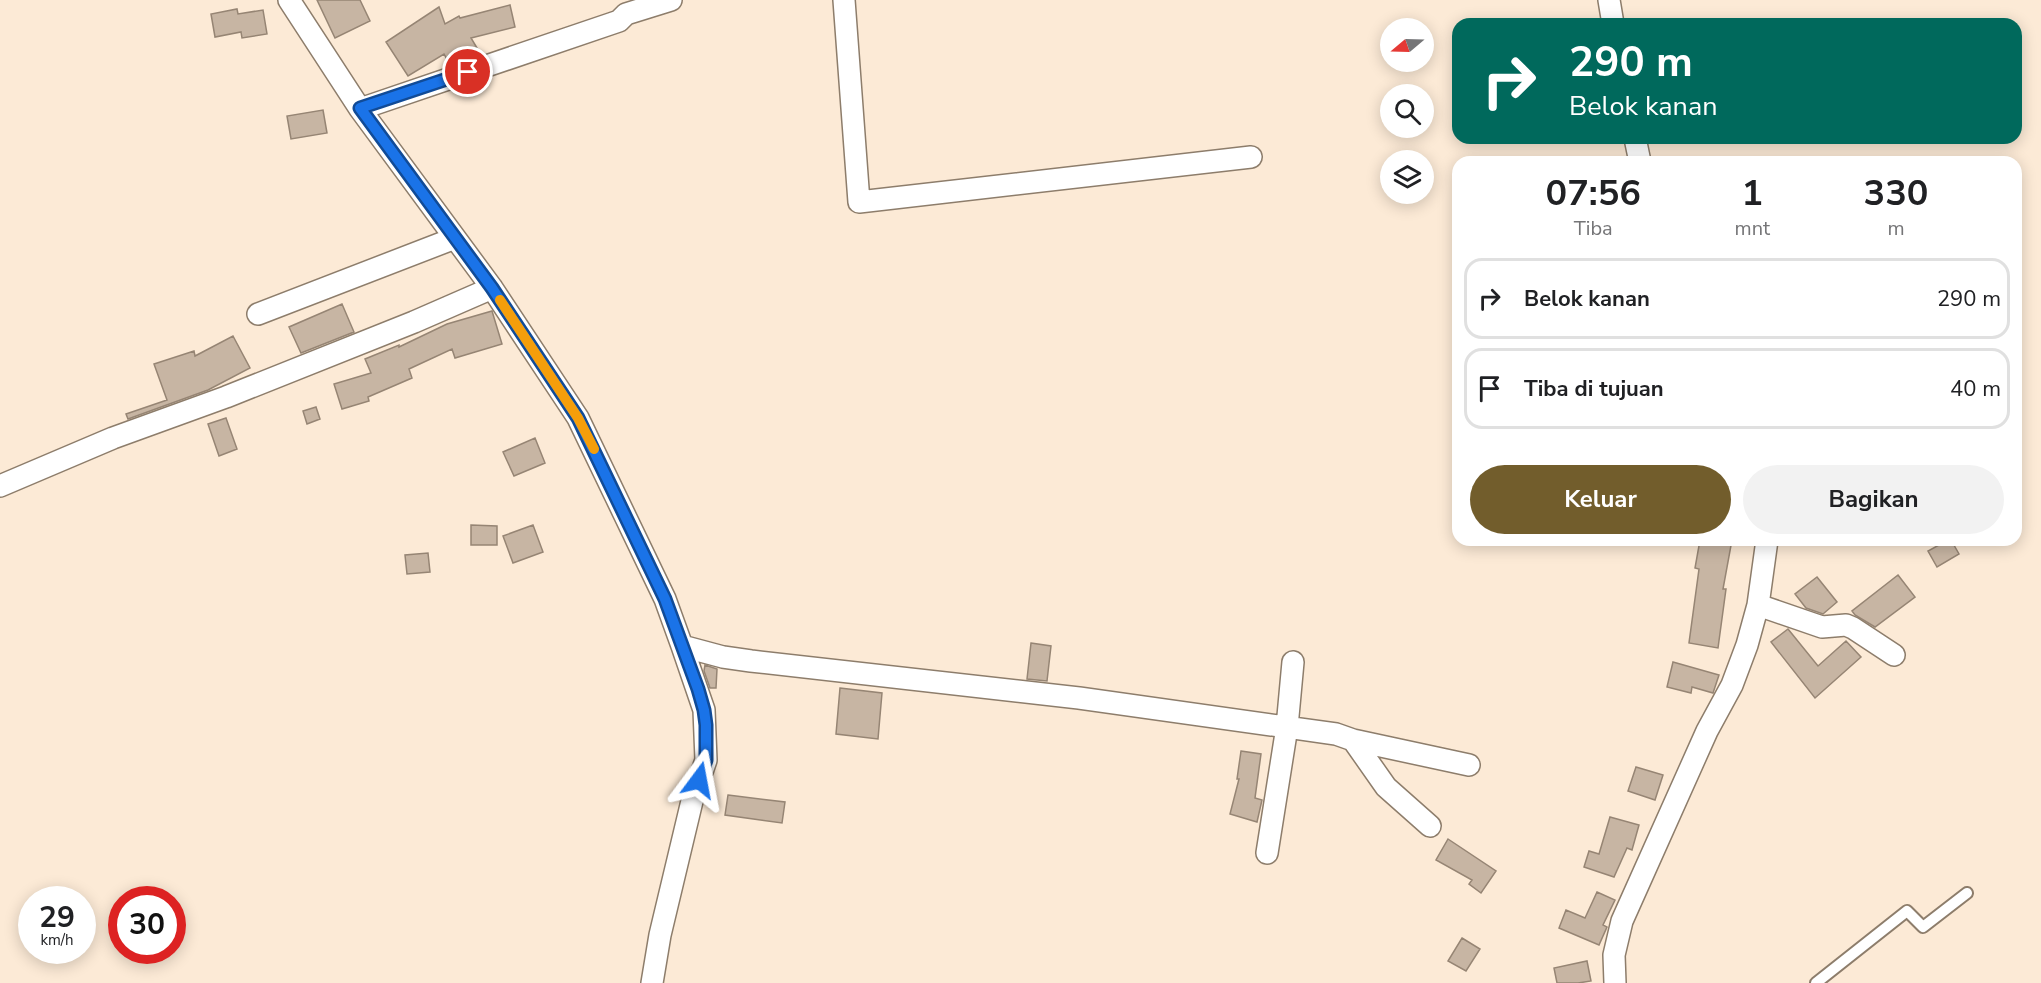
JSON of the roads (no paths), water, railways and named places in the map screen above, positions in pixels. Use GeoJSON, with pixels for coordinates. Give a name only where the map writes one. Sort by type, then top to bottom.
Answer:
{"type":"FeatureCollection","features":[{"type":"Feature","properties":{"kind":"street"},"geometry":{"type":"LineString","coordinates":[[289,0],[360,108],[492,288],[578,418],[665,599],[704,710],[706,760],[692,801],[660,935],[652,983]]}},
{"type":"Feature","properties":{"kind":"street"},"geometry":{"type":"LineString","coordinates":[[360,108],[619,21],[625,7],[671,0]]}},
{"type":"Feature","properties":{"kind":"street"},"geometry":{"type":"LineString","coordinates":[[844,0],[859,202],[1251,157]]}},
{"type":"Feature","properties":{"kind":"street"},"geometry":{"type":"LineString","coordinates":[[1609,0],[1612,18]]}},
{"type":"Feature","properties":{"kind":"street"},"geometry":{"type":"LineString","coordinates":[[258,314],[455,238]]}},
{"type":"Feature","properties":{"kind":"street"},"geometry":{"type":"LineString","coordinates":[[0,486],[104,442],[225,398],[492,288]]}},
{"type":"Feature","properties":{"kind":"street"},"geometry":{"type":"LineString","coordinates":[[1615,983],[1614,954],[1622,921],[1707,731],[1732,685],[1748,645],[1758,605],[1766,546]]}},
{"type":"Feature","properties":{"kind":"street"},"geometry":{"type":"LineString","coordinates":[[1758,605],[1822,627],[1853,628],[1894,655]]}},
{"type":"Feature","properties":{"kind":"street"},"geometry":{"type":"LineString","coordinates":[[682,646],[751,662],[1079,698],[1336,734],[1353,740],[1468,765]]}},
{"type":"Feature","properties":{"kind":"street"},"geometry":{"type":"LineString","coordinates":[[1268,853],[1287,728],[1293,662]]}},
{"type":"Feature","properties":{"kind":"street"},"geometry":{"type":"LineString","coordinates":[[1353,740],[1386,787],[1430,826]]}},
{"type":"Feature","properties":{"kind":"lane"},"geometry":{"type":"LineString","coordinates":[[1816,983],[1907,911],[1923,927],[1966,893]]}}]}
